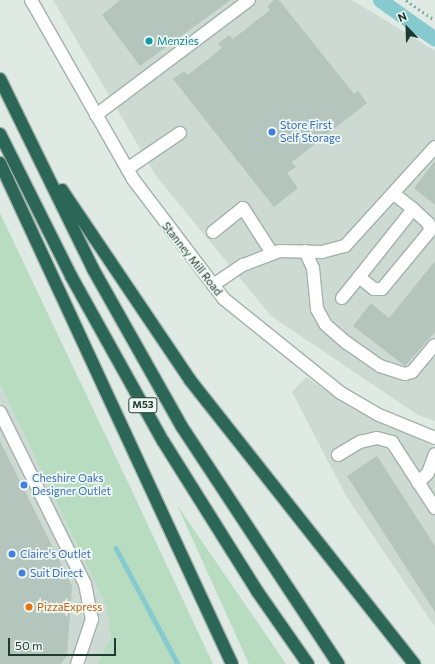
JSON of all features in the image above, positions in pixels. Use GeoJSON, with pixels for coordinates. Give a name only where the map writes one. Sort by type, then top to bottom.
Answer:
{"type":"FeatureCollection","features":[{"type":"Feature","properties":{"kind":"highway","name":"M53"},"geometry":{"type":"LineString","coordinates":[[0,79],[93,269],[182,427],[338,664]]}},
{"type":"Feature","properties":{"kind":"highway","name":"M53"},"geometry":{"type":"LineString","coordinates":[[0,134],[71,276],[163,441],[257,591],[308,664]]}},
{"type":"Feature","properties":{"kind":"highway"},"geometry":{"type":"LineString","coordinates":[[34,147],[190,380],[414,664]]}},
{"type":"Feature","properties":{"kind":"highway"},"geometry":{"type":"LineString","coordinates":[[0,163],[232,664]]}},
{"type":"Feature","properties":{"kind":"street","name":"Stanney Mill Road"},"geometry":{"type":"LineString","coordinates":[[31,0],[127,170],[173,236],[224,299],[278,344],[341,393],[379,415],[435,438]]}},
{"type":"Feature","properties":{"kind":"street"},"geometry":{"type":"LineString","coordinates":[[96,115],[249,0]]}},
{"type":"Feature","properties":{"kind":"street"},"geometry":{"type":"LineString","coordinates":[[127,170],[180,133]]}},
{"type":"Feature","properties":{"kind":"street"},"geometry":{"type":"LineString","coordinates":[[213,285],[243,265],[272,253],[335,251],[345,246],[394,194],[435,147]]}},
{"type":"Feature","properties":{"kind":"street"},"geometry":{"type":"LineString","coordinates":[[359,277],[374,289],[382,289],[430,231],[429,224],[394,194]]}},
{"type":"Feature","properties":{"kind":"street"},"geometry":{"type":"LineString","coordinates":[[213,232],[243,208],[272,253]]}},
{"type":"Feature","properties":{"kind":"street"},"geometry":{"type":"LineString","coordinates":[[342,298],[413,209]]}},
{"type":"Feature","properties":{"kind":"street"},"geometry":{"type":"LineString","coordinates":[[305,251],[313,268],[317,309],[326,324],[347,343],[380,366],[405,374],[412,372],[435,346]]}},
{"type":"Feature","properties":{"kind":"street"},"geometry":{"type":"LineString","coordinates":[[0,412],[85,584],[92,619],[77,664]]}},
{"type":"Feature","properties":{"kind":"street"},"geometry":{"type":"LineString","coordinates":[[338,455],[365,440],[377,438],[392,442],[435,508]]}},
{"type":"Feature","properties":{"kind":"street"},"geometry":{"type":"LineString","coordinates":[[418,483],[428,473],[435,454]]}},
{"type":"Feature","properties":{"kind":"path"},"geometry":{"type":"LineString","coordinates":[[406,0],[435,20]]}},
{"type":"Feature","properties":{"kind":"shaded area"},"geometry":{"type":"Polygon","coordinates":[[[53,0],[352,0],[435,51],[435,421],[418,415],[271,316],[156,176],[53,0]]]}},
{"type":"Feature","properties":{"kind":"shaded area"},"geometry":{"type":"Polygon","coordinates":[[[306,377],[350,407],[435,447],[435,627],[346,496],[292,392],[306,377]]]}},
{"type":"Feature","properties":{"kind":"shaded area","name":"Cheshire Oaks Designer Outlet"},"geometry":{"type":"Polygon","coordinates":[[[0,384],[106,605],[111,637],[97,664],[0,664],[0,384]]]}},
{"type":"Feature","properties":{"kind":"green space"},"geometry":{"type":"Polygon","coordinates":[[[0,213],[213,664],[97,664],[111,637],[106,605],[0,384],[0,213]]]}},
{"type":"Feature","properties":{"kind":"green space"},"geometry":{"type":"Polygon","coordinates":[[[177,505],[284,661],[286,664],[249,664],[177,505]]]}},
{"type":"Feature","properties":{"kind":"building","name":"Menzies"},"geometry":{"type":"Polygon","coordinates":[[[120,0],[231,0],[140,66],[102,15],[120,0]]]}},
{"type":"Feature","properties":{"kind":"building","name":"Store First Self Storage"},"geometry":{"type":"Polygon","coordinates":[[[274,0],[279,0],[354,94],[358,91],[367,103],[292,162],[296,167],[287,173],[298,188],[274,207],[173,79],[184,71],[188,75],[222,48],[218,44],[229,35],[233,39],[270,10],[267,6],[274,0]]]}},
{"type":"Feature","properties":{"kind":"building"},"geometry":{"type":"Polygon","coordinates":[[[435,161],[435,205],[414,188],[435,161]]]}},
{"type":"Feature","properties":{"kind":"building"},"geometry":{"type":"Polygon","coordinates":[[[435,261],[435,332],[405,366],[353,326],[371,303],[389,318],[435,261]]]}},
{"type":"Feature","properties":{"kind":"building"},"geometry":{"type":"Polygon","coordinates":[[[0,441],[72,586],[67,655],[61,664],[0,664],[0,441]]]}},
{"type":"Feature","properties":{"kind":"building"},"geometry":{"type":"Polygon","coordinates":[[[377,456],[435,546],[435,612],[347,476],[377,456]]]}},
{"type":"Feature","properties":{"kind":"waterway"},"geometry":{"type":"LineString","coordinates":[[380,0],[435,39]]}},
{"type":"Feature","properties":{"kind":"waterway"},"geometry":{"type":"LineString","coordinates":[[116,548],[178,664]]}},
{"type":"Feature","properties":{"kind":"place","name":"Menzies"},"geometry":{"type":"Point","coordinates":[149,41]}},
{"type":"Feature","properties":{"kind":"place","name":"Store First Self Storage"},"geometry":{"type":"Point","coordinates":[272,132]}},
{"type":"Feature","properties":{"kind":"place","name":"Cheshire Oaks Designer Outlet"},"geometry":{"type":"Point","coordinates":[24,485]}},
{"type":"Feature","properties":{"kind":"place","name":"Claire's Outlet"},"geometry":{"type":"Point","coordinates":[12,554]}},
{"type":"Feature","properties":{"kind":"place","name":"Suit Direct"},"geometry":{"type":"Point","coordinates":[22,573]}},
{"type":"Feature","properties":{"kind":"place","name":"PizzaExpress"},"geometry":{"type":"Point","coordinates":[29,607]}}]}
